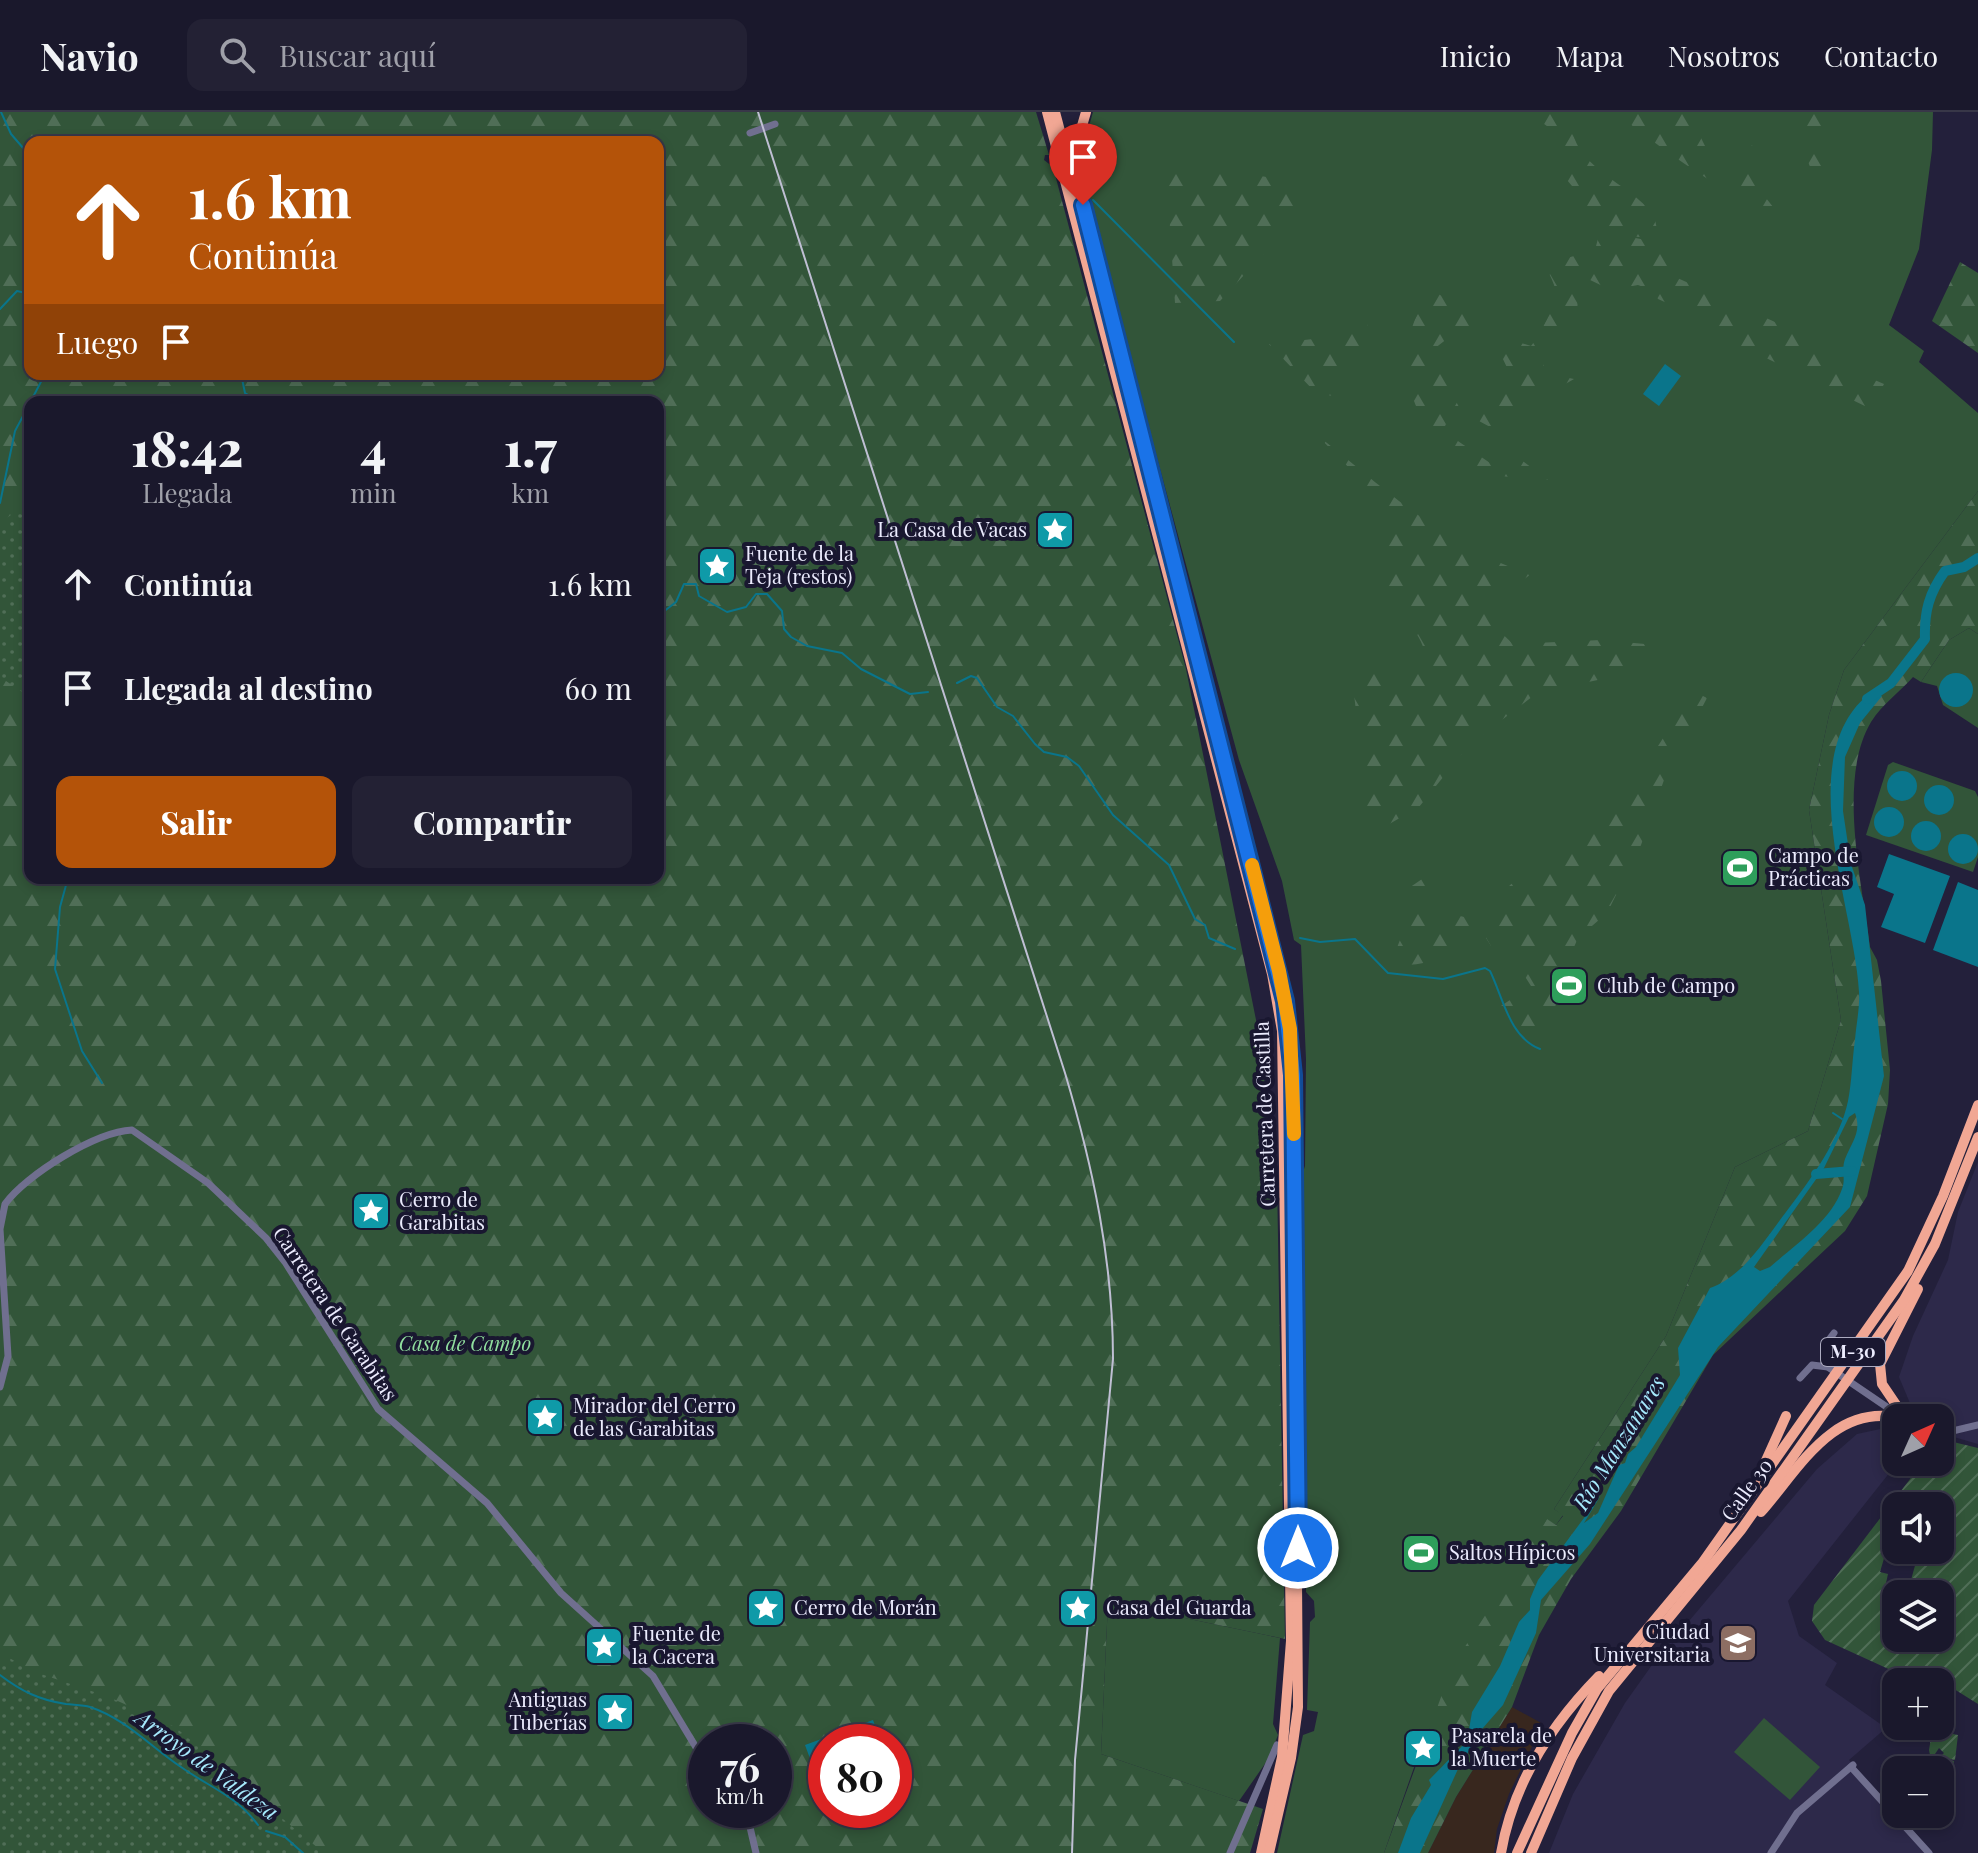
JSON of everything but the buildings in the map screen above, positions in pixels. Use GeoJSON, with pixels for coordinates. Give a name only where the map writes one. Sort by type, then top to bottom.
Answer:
{"type":"FeatureCollection","features":[{"type":"Feature","properties":{"kind":"highway"},"geometry":{"type":"LineString","coordinates":[[1040,112],[1070,202]]}},
{"type":"Feature","properties":{"kind":"highway","name":"Carretera de Castilla"},"geometry":{"type":"LineString","coordinates":[[1047,112],[1263,922]]}},
{"type":"Feature","properties":{"kind":"highway","name":"Carretera de Castilla"},"geometry":{"type":"LineString","coordinates":[[1055,112],[1276,973],[1293,1075],[1299,1641],[1296,1729],[1269,1853]]}},
{"type":"Feature","properties":{"kind":"highway"},"geometry":{"type":"LineString","coordinates":[[1086,112],[1075,150],[1093,255]]}},
{"type":"Feature","properties":{"kind":"highway","name":"Carretera de Castilla"},"geometry":{"type":"LineString","coordinates":[[1258,1853],[1276,1790],[1288,1699],[1291,1616],[1285,1073],[1276,973]]}},
{"type":"Feature","properties":{"kind":"highway","name":"M-30"},"geometry":{"type":"LineString","coordinates":[[1943,1196],[1978,1105]]}},
{"type":"Feature","properties":{"kind":"highway","name":"Calle 30"},"geometry":{"type":"LineString","coordinates":[[1531,1853],[1568,1768],[1609,1691],[1741,1530],[1904,1300],[1935,1244],[1978,1137]]}},
{"type":"Feature","properties":{"kind":"highway"},"geometry":{"type":"LineString","coordinates":[[1916,1242],[1943,1196]]}},
{"type":"Feature","properties":{"kind":"highway","name":"Calle 30"},"geometry":{"type":"LineString","coordinates":[[1517,1853],[1572,1733],[1617,1663],[1703,1562],[1892,1297],[1908,1271],[1943,1196]]}},
{"type":"Feature","properties":{"kind":"highway"},"geometry":{"type":"LineString","coordinates":[[1894,1404],[1882,1384],[1880,1364],[1932,1263],[1935,1244]]}},
{"type":"Feature","properties":{"kind":"highway"},"geometry":{"type":"LineString","coordinates":[[1741,1530],[1839,1426],[1872,1414],[1882,1415]]}},
{"type":"Feature","properties":{"kind":"highway"},"geometry":{"type":"LineString","coordinates":[[1748,1500],[1786,1416]]}},
{"type":"Feature","properties":{"kind":"highway"},"geometry":{"type":"LineString","coordinates":[[1502,1849],[1516,1796],[1544,1743],[1595,1681],[1617,1663]]}},
{"type":"Feature","properties":{"kind":"highway"},"geometry":{"type":"LineString","coordinates":[[1538,1853],[1564,1789],[1568,1768]]}},
{"type":"Feature","properties":{"kind":"street"},"geometry":{"type":"LineString","coordinates":[[752,132],[775,124]]}},
{"type":"Feature","properties":{"kind":"street","name":"Carretera de Garabitas"},"geometry":{"type":"LineString","coordinates":[[0,1387],[8,1356],[0,1229],[3,1209],[18,1190],[58,1160],[105,1137],[132,1130],[191,1169],[257,1229],[285,1262],[378,1409],[487,1503],[561,1593],[653,1676],[688,1734]]}},
{"type":"Feature","properties":{"kind":"street"},"geometry":{"type":"LineString","coordinates":[[1828,1367],[1825,1345],[1834,1333]]}},
{"type":"Feature","properties":{"kind":"street"},"geometry":{"type":"LineString","coordinates":[[1800,1378],[1812,1365],[1828,1367],[1882,1404]]}},
{"type":"Feature","properties":{"kind":"street"},"geometry":{"type":"LineString","coordinates":[[1870,1396],[1882,1384]]}},
{"type":"Feature","properties":{"kind":"street"},"geometry":{"type":"LineString","coordinates":[[1954,1431],[1978,1425]]}},
{"type":"Feature","properties":{"kind":"street"},"geometry":{"type":"LineString","coordinates":[[1230,1853],[1277,1745]]}},
{"type":"Feature","properties":{"kind":"street"},"geometry":{"type":"LineString","coordinates":[[1771,1853],[1805,1805],[1852,1766],[1929,1853]]}},
{"type":"Feature","properties":{"kind":"street"},"geometry":{"type":"LineString","coordinates":[[750,1828],[756,1853]]}},
{"type":"Feature","properties":{"kind":"shaded area"},"geometry":{"type":"Polygon","coordinates":[[[1978,1162],[1978,1444],[1954,1437],[1954,1404],[1910,1404],[1899,1377],[1913,1336],[1948,1260],[1958,1212],[1978,1162]]]}},
{"type":"Feature","properties":{"kind":"shaded area","name":"Ciudad Universitaria"},"geometry":{"type":"Polygon","coordinates":[[[1882,1429],[1882,1476],[1887,1476],[1788,1601],[1799,1636],[1837,1663],[1825,1685],[1882,1725],[1882,1731],[1849,1760],[1882,1797],[1882,1828],[1910,1828],[1933,1853],[1549,1853],[1573,1794],[1625,1703],[1652,1665],[1817,1469],[1857,1434],[1882,1429]]]}},
{"type":"Feature","properties":{"kind":"shaded area"},"geometry":{"type":"Polygon","coordinates":[[[1512,1707],[1543,1724],[1509,1794],[1497,1829],[1494,1853],[1428,1853],[1456,1797],[1512,1707]]]}},
{"type":"Feature","properties":{"kind":"green space","name":"Casa de Campo"},"geometry":{"type":"Polygon","coordinates":[[[0,112],[1036,112],[1049,155],[1045,155],[1044,160],[1053,167],[1186,669],[1258,1030],[1277,1181],[1285,1639],[1108,1602],[1101,1754],[1263,1809],[1250,1853],[0,1853],[0,112]]]}},
{"type":"Feature","properties":{"kind":"green space","name":"Club de Campo"},"geometry":{"type":"Polygon","coordinates":[[[1093,112],[1933,112],[1932,150],[1919,249],[1889,325],[1924,351],[1919,362],[1978,413],[1978,491],[1844,670],[1829,715],[1809,810],[1841,1020],[1808,1131],[1735,1167],[1666,1336],[1554,1509],[1563,1515],[1556,1525],[1547,1520],[1424,1739],[1384,1853],[1277,1853],[1303,1735],[1314,1731],[1318,1712],[1307,1710],[1310,1622],[1315,1617],[1314,1601],[1306,1592],[1299,1185],[1305,1166],[1306,1059],[1301,945],[1294,940],[1282,881],[1239,760],[1083,185],[1082,151],[1093,112]]]}},
{"type":"Feature","properties":{"kind":"green space"},"geometry":{"type":"Polygon","coordinates":[[[1538,112],[1581,112],[1572,119],[1574,136],[1581,151],[1646,206],[1654,217],[1658,236],[1638,237],[1590,225],[1577,192],[1562,174],[1560,148],[1551,129],[1540,121],[1538,112]]]}},
{"type":"Feature","properties":{"kind":"green space"},"geometry":{"type":"Polygon","coordinates":[[[1607,112],[1690,112],[1711,157],[1731,179],[1739,178],[1752,145],[1762,193],[1781,217],[1716,184],[1617,114],[1607,112]]]}},
{"type":"Feature","properties":{"kind":"green space"},"geometry":{"type":"Polygon","coordinates":[[[1796,112],[1828,112],[1827,192],[1821,193],[1806,157],[1796,112]]]}},
{"type":"Feature","properties":{"kind":"green space"},"geometry":{"type":"Polygon","coordinates":[[[1145,173],[1256,175],[1299,185],[1319,194],[1220,301],[1175,303],[1169,213],[1145,173]]]}},
{"type":"Feature","properties":{"kind":"green space"},"geometry":{"type":"Polygon","coordinates":[[[1600,231],[1671,245],[1669,265],[1673,276],[1797,332],[1842,366],[1884,384],[1871,409],[1735,343],[1715,326],[1696,323],[1689,313],[1658,299],[1651,290],[1638,285],[1611,290],[1588,279],[1578,286],[1577,323],[1554,329],[1542,343],[1544,373],[1574,379],[1518,405],[1492,428],[1479,421],[1484,408],[1514,382],[1501,355],[1496,335],[1531,346],[1554,301],[1554,285],[1546,264],[1595,250],[1600,231]]]}},
{"type":"Feature","properties":{"kind":"green space"},"geometry":{"type":"Polygon","coordinates":[[[1960,262],[1978,273],[1978,353],[1932,321],[1960,262]]]}},
{"type":"Feature","properties":{"kind":"green space"},"geometry":{"type":"Polygon","coordinates":[[[1429,288],[1482,321],[1470,356],[1452,335],[1430,352],[1460,409],[1473,416],[1467,423],[1455,419],[1445,425],[1452,437],[1493,465],[1520,459],[1548,480],[1505,476],[1475,467],[1437,439],[1423,420],[1413,399],[1407,352],[1412,328],[1429,288]]]}},
{"type":"Feature","properties":{"kind":"green space"},"geometry":{"type":"Polygon","coordinates":[[[1369,320],[1357,357],[1342,368],[1344,398],[1316,393],[1269,344],[1330,337],[1369,320]]]}},
{"type":"Feature","properties":{"kind":"green space"},"geometry":{"type":"Polygon","coordinates":[[[1317,435],[1392,496],[1445,533],[1501,563],[1531,574],[1501,597],[1492,624],[1513,644],[1601,640],[1667,646],[1607,678],[1537,693],[1469,745],[1419,807],[1370,835],[1353,685],[1368,664],[1382,679],[1400,681],[1426,662],[1421,641],[1393,603],[1385,584],[1385,554],[1394,514],[1317,435]]]}},
{"type":"Feature","properties":{"kind":"green space"},"geometry":{"type":"Polygon","coordinates":[[[1978,491],[1978,634],[1969,628],[1949,640],[1921,682],[1913,677],[1881,709],[1871,722],[1861,745],[1855,772],[1858,863],[1870,947],[1877,960],[1881,981],[1890,1070],[1888,1104],[1867,1196],[1845,1231],[1713,1355],[1621,1511],[1571,1579],[1539,1635],[1512,1707],[1456,1797],[1428,1853],[1384,1853],[1452,1667],[1547,1519],[1556,1525],[1563,1516],[1554,1509],[1666,1336],[1735,1167],[1808,1131],[1841,1020],[1809,810],[1829,715],[1844,670],[1978,491]]]}},
{"type":"Feature","properties":{"kind":"green space"},"geometry":{"type":"Polygon","coordinates":[[[24,505],[24,693],[0,677],[0,523],[24,505]]]}},
{"type":"Feature","properties":{"kind":"green space"},"geometry":{"type":"Polygon","coordinates":[[[1969,628],[1978,634],[1978,728],[1943,705],[1937,686],[1921,682],[1949,640],[1969,628]]]}},
{"type":"Feature","properties":{"kind":"green space"},"geometry":{"type":"Polygon","coordinates":[[[1701,695],[1707,698],[1664,780],[1641,845],[1607,913],[1578,938],[1556,988],[1513,953],[1493,949],[1486,938],[1494,908],[1510,885],[1599,821],[1629,791],[1689,698],[1701,695]]]}},
{"type":"Feature","properties":{"kind":"green space"},"geometry":{"type":"Polygon","coordinates":[[[1893,762],[1975,791],[1978,797],[1978,857],[1973,872],[1866,835],[1888,765],[1893,762]]]}},
{"type":"Feature","properties":{"kind":"green space"},"geometry":{"type":"Polygon","coordinates":[[[1425,877],[1434,910],[1473,919],[1461,938],[1446,953],[1427,962],[1404,965],[1394,955],[1410,915],[1406,890],[1425,877]]]}},
{"type":"Feature","properties":{"kind":"green space"},"geometry":{"type":"Polygon","coordinates":[[[1519,967],[1558,997],[1553,1014],[1542,1022],[1536,1052],[1495,1010],[1531,986],[1519,967]]]}},
{"type":"Feature","properties":{"kind":"green space"},"geometry":{"type":"Polygon","coordinates":[[[1954,1442],[1978,1448],[1978,1704],[1954,1689],[1954,1668],[1886,1668],[1825,1640],[1812,1621],[1814,1605],[1882,1516],[1880,1572],[1888,1574],[1887,1580],[1882,1580],[1882,1652],[1954,1652],[1954,1580],[1911,1580],[1915,1564],[1954,1564],[1954,1492],[1900,1492],[1912,1476],[1954,1476],[1954,1442]]]}},
{"type":"Feature","properties":{"kind":"green space"},"geometry":{"type":"Polygon","coordinates":[[[1108,1602],[1280,1638],[1273,1724],[1278,1735],[1269,1758],[1239,1801],[1101,1754],[1108,1602]]]}},
{"type":"Feature","properties":{"kind":"green space"},"geometry":{"type":"Polygon","coordinates":[[[0,1653],[35,1672],[109,1697],[175,1727],[264,1802],[265,1808],[272,1810],[324,1853],[0,1853],[0,1653]]]}},
{"type":"Feature","properties":{"kind":"green space"},"geometry":{"type":"Polygon","coordinates":[[[1764,1718],[1820,1767],[1790,1800],[1734,1752],[1764,1718]]]}},
{"type":"Feature","properties":{"kind":"green space"},"geometry":{"type":"Polygon","coordinates":[[[1954,1734],[1958,1735],[1955,1760],[1954,1756],[1941,1756],[1944,1753],[1939,1748],[1934,1756],[1930,1756],[1931,1740],[1954,1740],[1954,1734]]]}},
{"type":"Feature","properties":{"kind":"water"},"geometry":{"type":"Polygon","coordinates":[[[1665,364],[1681,376],[1659,406],[1643,394],[1665,364]]]}},
{"type":"Feature","properties":{"kind":"water"},"geometry":{"type":"Polygon","coordinates":[[[1956,673],[1968,678],[1973,690],[1968,702],[1956,707],[1944,702],[1939,690],[1944,678],[1956,673]]]}},
{"type":"Feature","properties":{"kind":"water"},"geometry":{"type":"Polygon","coordinates":[[[1873,691],[1882,696],[1860,723],[1845,757],[1843,811],[1851,864],[1865,905],[1884,1076],[1850,1207],[1718,1347],[1590,1544],[1541,1600],[1536,1633],[1503,1705],[1482,1729],[1458,1769],[1420,1853],[1398,1853],[1411,1818],[1431,1785],[1429,1780],[1467,1741],[1472,1712],[1500,1666],[1519,1622],[1530,1610],[1530,1599],[1538,1580],[1601,1495],[1584,1523],[1598,1513],[1619,1465],[1625,1463],[1628,1454],[1636,1447],[1680,1375],[1678,1348],[1710,1288],[1733,1275],[1753,1256],[1814,1173],[1844,1116],[1859,998],[1833,833],[1831,791],[1835,752],[1848,718],[1873,691]],[[1855,1113],[1849,1117],[1824,1168],[1754,1267],[1760,1271],[1770,1267],[1830,1212],[1843,1185],[1844,1163],[1855,1136],[1855,1113]]]}},
{"type":"Feature","properties":{"kind":"water"},"geometry":{"type":"Polygon","coordinates":[[[1902,771],[1913,775],[1917,786],[1913,797],[1902,801],[1891,797],[1887,786],[1891,775],[1902,771]]]}},
{"type":"Feature","properties":{"kind":"water"},"geometry":{"type":"Polygon","coordinates":[[[1939,785],[1950,789],[1954,800],[1950,811],[1939,815],[1928,811],[1924,800],[1928,789],[1939,785]]]}},
{"type":"Feature","properties":{"kind":"water"},"geometry":{"type":"Polygon","coordinates":[[[1889,807],[1900,811],[1904,822],[1900,833],[1889,837],[1878,833],[1874,822],[1878,811],[1889,807]]]}},
{"type":"Feature","properties":{"kind":"water"},"geometry":{"type":"Polygon","coordinates":[[[1926,821],[1937,825],[1941,836],[1937,847],[1926,851],[1915,847],[1911,836],[1915,825],[1926,821]]]}},
{"type":"Feature","properties":{"kind":"water"},"geometry":{"type":"Polygon","coordinates":[[[1963,834],[1974,838],[1978,849],[1974,860],[1963,864],[1952,860],[1948,849],[1952,838],[1963,834]]]}},
{"type":"Feature","properties":{"kind":"water"},"geometry":{"type":"Polygon","coordinates":[[[1889,854],[1950,876],[1925,943],[1881,927],[1894,894],[1877,887],[1889,854]]]}},
{"type":"Feature","properties":{"kind":"water"},"geometry":{"type":"Polygon","coordinates":[[[1958,882],[1978,890],[1978,967],[1933,950],[1958,882]]]}},
{"type":"Feature","properties":{"kind":"waterway"},"geometry":{"type":"LineString","coordinates":[[1,112],[11,134],[24,149]]}},
{"type":"Feature","properties":{"kind":"waterway"},"geometry":{"type":"LineString","coordinates":[[1093,200],[1234,342]]}},
{"type":"Feature","properties":{"kind":"waterway"},"geometry":{"type":"LineString","coordinates":[[0,309],[17,291],[24,293]]}},
{"type":"Feature","properties":{"kind":"waterway"},"geometry":{"type":"LineString","coordinates":[[34,396],[42,380]]}},
{"type":"Feature","properties":{"kind":"waterway"},"geometry":{"type":"LineString","coordinates":[[242,380],[245,393],[250,396]]}},
{"type":"Feature","properties":{"kind":"waterway"},"geometry":{"type":"LineString","coordinates":[[272,396],[279,396]]}},
{"type":"Feature","properties":{"kind":"waterway"},"geometry":{"type":"LineString","coordinates":[[0,503],[15,431],[24,414]]}},
{"type":"Feature","properties":{"kind":"waterway","name":"Río Manzanares"},"geometry":{"type":"LineString","coordinates":[[1867,699],[1891,683],[1925,639],[1929,603],[1945,571],[1964,567],[1978,558]]}},
{"type":"Feature","properties":{"kind":"waterway"},"geometry":{"type":"LineString","coordinates":[[664,611],[676,602],[684,584],[696,584],[699,596],[727,612],[746,607],[756,594],[767,594],[782,611],[784,629],[791,637],[807,646],[842,653],[861,669],[910,694],[928,692]]}},
{"type":"Feature","properties":{"kind":"waterway"},"geometry":{"type":"LineString","coordinates":[[957,683],[971,676],[977,678],[997,707],[1013,716],[1044,752],[1067,757],[1079,766],[1113,815],[1169,865],[1195,919],[1205,925],[1209,938],[1235,949]]}},
{"type":"Feature","properties":{"kind":"waterway"},"geometry":{"type":"LineString","coordinates":[[66,884],[60,907],[55,969],[82,1051],[102,1083]]}},
{"type":"Feature","properties":{"kind":"waterway"},"geometry":{"type":"LineString","coordinates":[[1300,938],[1320,942],[1355,939],[1388,973],[1443,979],[1485,968],[1490,971],[1514,1026],[1529,1043],[1540,1049]]}},
{"type":"Feature","properties":{"kind":"waterway"},"geometry":{"type":"LineString","coordinates":[[1833,1113],[1842,1119]]}},
{"type":"Feature","properties":{"kind":"waterway","name":"Río Manzanares"},"geometry":{"type":"LineString","coordinates":[[1816,1174],[1852,1171]]}},
{"type":"Feature","properties":{"kind":"waterway","name":"Arroyo de Valdeza"},"geometry":{"type":"LineString","coordinates":[[0,1675],[39,1697],[103,1712],[232,1799],[258,1825]]}},
{"type":"Feature","properties":{"kind":"waterway","name":"Arroyo de Valdeza"},"geometry":{"type":"LineString","coordinates":[[266,1831],[285,1837],[303,1853]]}},
{"type":"Feature","properties":{"kind":"railway"},"geometry":{"type":"LineString","coordinates":[[758,112],[1065,1073],[1100,1214],[1109,1286],[1113,1359],[1075,1760],[1072,1853]]}},
{"type":"Feature","properties":{"kind":"slow traffic"},"geometry":{"type":"LineString","coordinates":[[1252,865],[1290,1029],[1294,1134]]}},
{"type":"Feature","properties":{"kind":"place","name":"La Casa de Vacas"},"geometry":{"type":"Point","coordinates":[1055,530]}},
{"type":"Feature","properties":{"kind":"place","name":"Fuente de la Teja (restos)"},"geometry":{"type":"Point","coordinates":[717,566]}},
{"type":"Feature","properties":{"kind":"place","name":"Campo de Prácticas"},"geometry":{"type":"Point","coordinates":[1740,868]}},
{"type":"Feature","properties":{"kind":"place","name":"Club de Campo"},"geometry":{"type":"Point","coordinates":[1569,986]}},
{"type":"Feature","properties":{"kind":"place","name":"Cerro de Garabitas"},"geometry":{"type":"Point","coordinates":[371,1211]}},
{"type":"Feature","properties":{"kind":"place","name":"Mirador del Cerro de las Garabitas"},"geometry":{"type":"Point","coordinates":[545,1417]}},
{"type":"Feature","properties":{"kind":"place","name":"Saltos Hípicos"},"geometry":{"type":"Point","coordinates":[1421,1553]}},
{"type":"Feature","properties":{"kind":"place","name":"Cerro de Morán"},"geometry":{"type":"Point","coordinates":[766,1608]}},
{"type":"Feature","properties":{"kind":"place","name":"Casa del Guarda"},"geometry":{"type":"Point","coordinates":[1078,1608]}},
{"type":"Feature","properties":{"kind":"place","name":"Ciudad Universitaria"},"geometry":{"type":"Point","coordinates":[1738,1643]}},
{"type":"Feature","properties":{"kind":"place","name":"Fuente de la Cacera"},"geometry":{"type":"Point","coordinates":[604,1646]}},
{"type":"Feature","properties":{"kind":"place","name":"Antiguas Tuberías"},"geometry":{"type":"Point","coordinates":[615,1712]}},
{"type":"Feature","properties":{"kind":"place","name":"Pasarela de la Muerte"},"geometry":{"type":"Point","coordinates":[1423,1748]}},
{"type":"Feature","properties":{"kind":"route"},"geometry":{"type":"LineString","coordinates":[[1083,205],[1093,255],[1267,921],[1290,1029],[1298,1548]]}}]}
